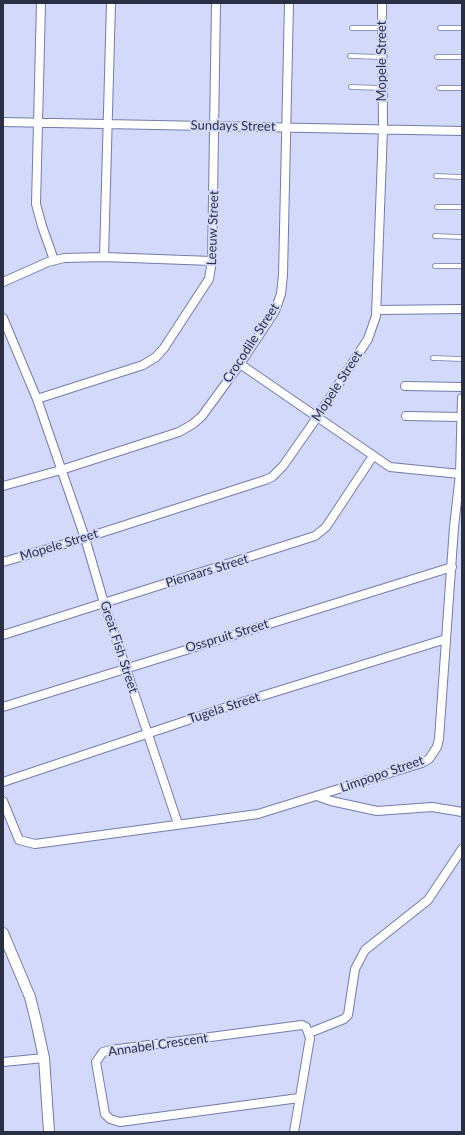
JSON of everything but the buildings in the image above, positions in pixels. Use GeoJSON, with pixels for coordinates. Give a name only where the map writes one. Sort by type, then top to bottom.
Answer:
{"type":"FeatureCollection","features":[{"type":"Feature","properties":{"kind":"street"},"geometry":{"type":"LineString","coordinates":[[42,3],[37,209],[54,260]]}},
{"type":"Feature","properties":{"kind":"street"},"geometry":{"type":"LineString","coordinates":[[104,257],[111,3]]}},
{"type":"Feature","properties":{"kind":"street","name":"Leeuw Street"},"geometry":{"type":"LineString","coordinates":[[37,399],[143,364],[156,357],[164,348],[206,286],[211,273],[212,261],[216,3]]}},
{"type":"Feature","properties":{"kind":"street","name":"Crocodile Street"},"geometry":{"type":"LineString","coordinates":[[3,486],[61,470],[187,428],[202,416],[240,364],[275,311],[281,294],[283,275],[288,3]]}},
{"type":"Feature","properties":{"kind":"street","name":"Mopele Street"},"geometry":{"type":"LineString","coordinates":[[3,562],[85,538],[265,480],[280,469],[318,416],[368,339],[375,323],[377,310],[383,129],[382,3]]}},
{"type":"Feature","properties":{"kind":"street","name":"Sundays Street"},"geometry":{"type":"LineString","coordinates":[[3,122],[462,131]]}},
{"type":"Feature","properties":{"kind":"street"},"geometry":{"type":"LineString","coordinates":[[3,282],[54,260],[104,257],[212,261]]}},
{"type":"Feature","properties":{"kind":"street"},"geometry":{"type":"LineString","coordinates":[[377,310],[462,308]]}},
{"type":"Feature","properties":{"kind":"street","name":"Great Fish Street"},"geometry":{"type":"LineString","coordinates":[[3,318],[37,399],[85,538],[104,604],[178,824]]}},
{"type":"Feature","properties":{"kind":"street"},"geometry":{"type":"LineString","coordinates":[[240,364],[318,416],[390,467],[397,469],[460,474]]}},
{"type":"Feature","properties":{"kind":"street"},"geometry":{"type":"LineString","coordinates":[[405,386],[462,387]]}},
{"type":"Feature","properties":{"kind":"street","name":"Limpopo Street"},"geometry":{"type":"LineString","coordinates":[[3,801],[19,840],[35,844],[178,824],[249,816],[422,763],[434,754],[439,739],[460,474],[462,398]]}},
{"type":"Feature","properties":{"kind":"street"},"geometry":{"type":"LineString","coordinates":[[406,416],[461,417]]}},
{"type":"Feature","properties":{"kind":"street","name":"Pienaars Street"},"geometry":{"type":"LineString","coordinates":[[3,635],[316,536],[326,526],[373,456]]}},
{"type":"Feature","properties":{"kind":"street","name":"Osspruit Street"},"geometry":{"type":"LineString","coordinates":[[3,707],[452,567]]}},
{"type":"Feature","properties":{"kind":"street","name":"Tugela Street"},"geometry":{"type":"LineString","coordinates":[[3,782],[236,704],[446,639]]}},
{"type":"Feature","properties":{"kind":"street"},"geometry":{"type":"LineString","coordinates":[[317,796],[331,801],[377,811],[432,807],[462,812]]}},
{"type":"Feature","properties":{"kind":"street"},"geometry":{"type":"LineString","coordinates":[[294,1132],[310,1038],[309,1033],[344,1019],[348,1015],[355,969],[365,950],[428,900],[462,849]]}},
{"type":"Feature","properties":{"kind":"street"},"geometry":{"type":"LineString","coordinates":[[3,933],[30,997],[44,1058],[50,1132]]}},
{"type":"Feature","properties":{"kind":"street","name":"Annabel Crescent"},"geometry":{"type":"LineString","coordinates":[[299,1098],[120,1122],[110,1119],[105,1114],[96,1062],[103,1052],[111,1050],[302,1025],[306,1027],[309,1033]]}},
{"type":"Feature","properties":{"kind":"street"},"geometry":{"type":"LineString","coordinates":[[3,1062],[44,1058]]}},
{"type":"Feature","properties":{"kind":"lane"},"geometry":{"type":"LineString","coordinates":[[352,28],[382,28]]}},
{"type":"Feature","properties":{"kind":"lane"},"geometry":{"type":"LineString","coordinates":[[440,28],[462,28]]}},
{"type":"Feature","properties":{"kind":"lane"},"geometry":{"type":"LineString","coordinates":[[350,56],[382,57]]}},
{"type":"Feature","properties":{"kind":"lane"},"geometry":{"type":"LineString","coordinates":[[437,57],[462,57]]}},
{"type":"Feature","properties":{"kind":"lane"},"geometry":{"type":"LineString","coordinates":[[351,87],[382,88]]}},
{"type":"Feature","properties":{"kind":"lane"},"geometry":{"type":"LineString","coordinates":[[439,88],[462,88]]}},
{"type":"Feature","properties":{"kind":"lane"},"geometry":{"type":"LineString","coordinates":[[436,176],[462,177]]}},
{"type":"Feature","properties":{"kind":"lane"},"geometry":{"type":"LineString","coordinates":[[437,207],[462,207]]}},
{"type":"Feature","properties":{"kind":"lane"},"geometry":{"type":"LineString","coordinates":[[435,236],[462,237]]}},
{"type":"Feature","properties":{"kind":"lane"},"geometry":{"type":"LineString","coordinates":[[436,266],[462,266]]}},
{"type":"Feature","properties":{"kind":"lane"},"geometry":{"type":"LineString","coordinates":[[433,358],[462,359]]}}]}
